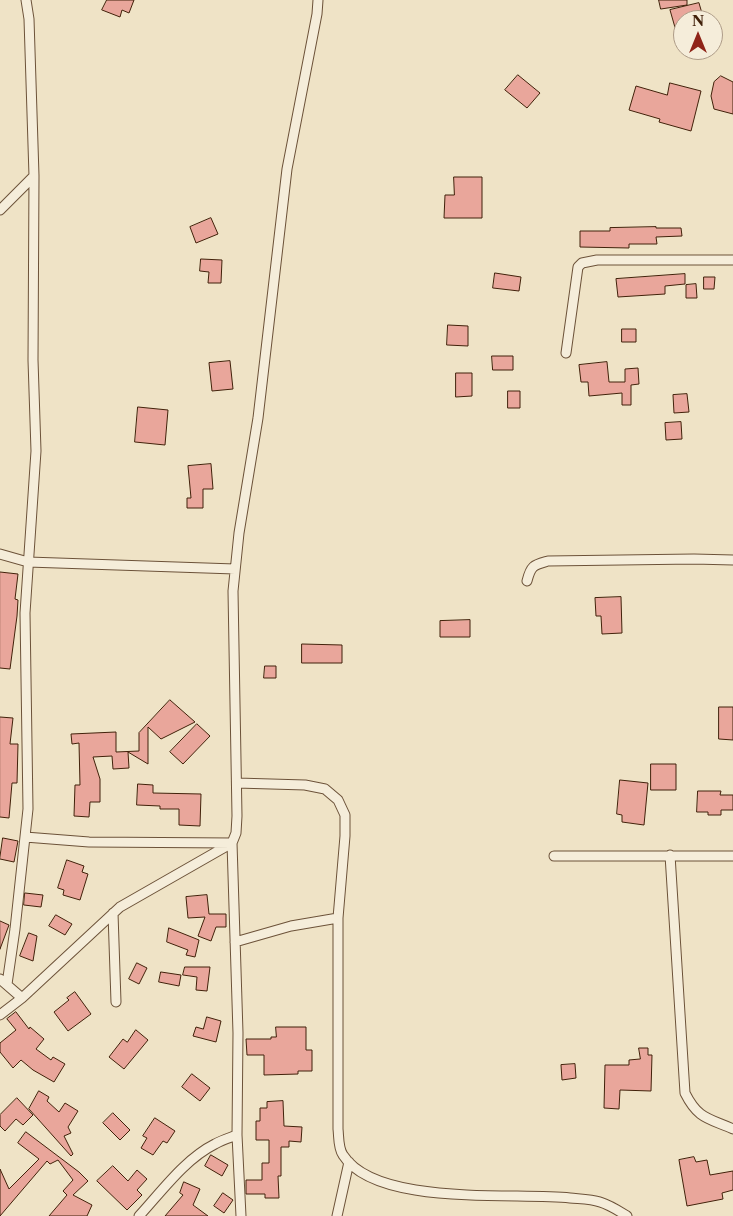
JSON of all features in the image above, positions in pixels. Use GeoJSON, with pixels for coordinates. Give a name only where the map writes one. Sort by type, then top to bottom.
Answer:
{"type":"FeatureCollection","features":[{"type":"Feature","properties":{"kind":"street"},"geometry":{"type":"LineString","coordinates":[[22,998],[3,981],[15,929],[28,809],[25,613],[36,451],[32,360],[34,176],[29,19],[26,0]]}},
{"type":"Feature","properties":{"kind":"street"},"geometry":{"type":"LineString","coordinates":[[241,1216],[236,1135],[238,1033],[232,843],[236,833],[233,591],[238,533],[258,418],[287,169],[317,14],[318,0]]}},
{"type":"Feature","properties":{"kind":"street"},"geometry":{"type":"LineString","coordinates":[[0,210],[34,176]]}},
{"type":"Feature","properties":{"kind":"street"},"geometry":{"type":"LineString","coordinates":[[566,353],[578,267],[582,263],[597,260],[733,260]]}},
{"type":"Feature","properties":{"kind":"street"},"geometry":{"type":"LineString","coordinates":[[0,554],[28,562],[235,569]]}},
{"type":"Feature","properties":{"kind":"street"},"geometry":{"type":"LineString","coordinates":[[527,581],[529,571],[535,565],[548,561],[694,558],[733,560]]}},
{"type":"Feature","properties":{"kind":"street"},"geometry":{"type":"LineString","coordinates":[[236,783],[305,785],[325,789],[338,800],[345,815],[338,918],[338,1129],[342,1154],[349,1162],[365,1175],[385,1184],[437,1193],[552,1196],[587,1199],[599,1201],[627,1216]]}},
{"type":"Feature","properties":{"kind":"street"},"geometry":{"type":"LineString","coordinates":[[25,837],[89,842],[232,843]]}},
{"type":"Feature","properties":{"kind":"street"},"geometry":{"type":"LineString","coordinates":[[0,1015],[22,998],[120,907],[232,843]]}},
{"type":"Feature","properties":{"kind":"street"},"geometry":{"type":"LineString","coordinates":[[670,855],[685,1093],[692,1107],[701,1116],[733,1129]]}},
{"type":"Feature","properties":{"kind":"street"},"geometry":{"type":"LineString","coordinates":[[554,856],[733,856]]}},
{"type":"Feature","properties":{"kind":"street"},"geometry":{"type":"LineString","coordinates":[[113,913],[116,1002]]}},
{"type":"Feature","properties":{"kind":"street"},"geometry":{"type":"LineString","coordinates":[[235,942],[291,926],[338,918]]}},
{"type":"Feature","properties":{"kind":"street"},"geometry":{"type":"LineString","coordinates":[[139,1216],[194,1158],[213,1144],[236,1135]]}},
{"type":"Feature","properties":{"kind":"street"},"geometry":{"type":"LineString","coordinates":[[337,1216],[349,1162]]}},
{"type":"Feature","properties":{"kind":"building"},"geometry":{"type":"Polygon","coordinates":[[[107,0],[134,0],[129,13],[122,10],[120,17],[102,10],[107,0]]]}},
{"type":"Feature","properties":{"kind":"building"},"geometry":{"type":"Polygon","coordinates":[[[659,0],[687,0],[687,5],[661,9],[659,0]]]}},
{"type":"Feature","properties":{"kind":"building"},"geometry":{"type":"Polygon","coordinates":[[[699,3],[701,10],[673,10],[673,20],[670,10],[699,3]]]}},
{"type":"Feature","properties":{"kind":"building"},"geometry":{"type":"Polygon","coordinates":[[[518,75],[540,93],[527,108],[505,90],[518,75]]]}},
{"type":"Feature","properties":{"kind":"building"},"geometry":{"type":"Polygon","coordinates":[[[721,76],[733,82],[733,114],[714,109],[711,96],[714,82],[721,76]]]}},
{"type":"Feature","properties":{"kind":"building"},"geometry":{"type":"Polygon","coordinates":[[[670,83],[701,91],[691,131],[659,122],[660,119],[629,110],[636,86],[667,95],[670,83]]]}},
{"type":"Feature","properties":{"kind":"building"},"geometry":{"type":"Polygon","coordinates":[[[454,177],[482,177],[482,218],[444,218],[445,195],[454,195],[454,177]]]}},
{"type":"Feature","properties":{"kind":"building"},"geometry":{"type":"Polygon","coordinates":[[[211,218],[218,234],[196,243],[190,227],[211,218]]]}},
{"type":"Feature","properties":{"kind":"building"},"geometry":{"type":"Polygon","coordinates":[[[610,228],[681,228],[682,236],[656,237],[657,244],[629,244],[629,248],[580,247],[580,231],[610,231],[610,228]]]}},
{"type":"Feature","properties":{"kind":"building"},"geometry":{"type":"Polygon","coordinates":[[[201,259],[222,260],[221,283],[208,283],[209,272],[200,271],[201,259]]]}},
{"type":"Feature","properties":{"kind":"building"},"geometry":{"type":"Polygon","coordinates":[[[495,273],[521,277],[519,291],[493,288],[495,273]]]}},
{"type":"Feature","properties":{"kind":"building"},"geometry":{"type":"Polygon","coordinates":[[[685,274],[685,284],[665,286],[665,294],[618,297],[616,279],[685,274]]]}},
{"type":"Feature","properties":{"kind":"building"},"geometry":{"type":"Polygon","coordinates":[[[704,277],[715,277],[714,289],[704,289],[704,277]]]}},
{"type":"Feature","properties":{"kind":"building"},"geometry":{"type":"Polygon","coordinates":[[[696,284],[697,298],[686,298],[686,285],[696,284]]]}},
{"type":"Feature","properties":{"kind":"building"},"geometry":{"type":"Polygon","coordinates":[[[448,325],[468,326],[468,346],[447,345],[448,325]]]}},
{"type":"Feature","properties":{"kind":"building"},"geometry":{"type":"Polygon","coordinates":[[[622,329],[636,329],[636,342],[622,342],[622,329]]]}},
{"type":"Feature","properties":{"kind":"building"},"geometry":{"type":"Polygon","coordinates":[[[492,356],[513,356],[513,370],[493,370],[492,356]]]}},
{"type":"Feature","properties":{"kind":"building"},"geometry":{"type":"Polygon","coordinates":[[[230,361],[233,389],[212,391],[209,363],[230,361]]]}},
{"type":"Feature","properties":{"kind":"building"},"geometry":{"type":"Polygon","coordinates":[[[607,362],[609,382],[625,382],[625,369],[638,368],[639,384],[631,385],[631,405],[622,405],[622,393],[589,396],[588,382],[581,382],[579,365],[607,362]]]}},
{"type":"Feature","properties":{"kind":"building"},"geometry":{"type":"Polygon","coordinates":[[[456,373],[472,373],[472,396],[456,397],[456,373]]]}},
{"type":"Feature","properties":{"kind":"building"},"geometry":{"type":"Polygon","coordinates":[[[508,391],[520,391],[520,408],[508,408],[508,391]]]}},
{"type":"Feature","properties":{"kind":"building"},"geometry":{"type":"Polygon","coordinates":[[[687,394],[689,412],[674,413],[673,395],[687,394]]]}},
{"type":"Feature","properties":{"kind":"building"},"geometry":{"type":"Polygon","coordinates":[[[138,407],[168,410],[165,445],[135,442],[138,407]]]}},
{"type":"Feature","properties":{"kind":"building"},"geometry":{"type":"Polygon","coordinates":[[[681,422],[682,439],[666,440],[665,423],[681,422]]]}},
{"type":"Feature","properties":{"kind":"building"},"geometry":{"type":"Polygon","coordinates":[[[211,464],[213,489],[203,489],[203,508],[187,508],[187,498],[191,498],[188,466],[211,464]]]}},
{"type":"Feature","properties":{"kind":"building"},"geometry":{"type":"Polygon","coordinates":[[[0,572],[18,574],[15,599],[18,600],[17,616],[10,669],[0,668],[0,572]]]}},
{"type":"Feature","properties":{"kind":"building"},"geometry":{"type":"Polygon","coordinates":[[[621,597],[622,633],[602,634],[601,616],[596,616],[595,598],[621,597]]]}},
{"type":"Feature","properties":{"kind":"building"},"geometry":{"type":"Polygon","coordinates":[[[470,620],[470,637],[440,637],[440,621],[470,620]]]}},
{"type":"Feature","properties":{"kind":"building"},"geometry":{"type":"Polygon","coordinates":[[[302,644],[342,645],[342,663],[302,663],[302,644]]]}},
{"type":"Feature","properties":{"kind":"building"},"geometry":{"type":"Polygon","coordinates":[[[265,666],[276,666],[276,678],[264,678],[265,666]]]}},
{"type":"Feature","properties":{"kind":"building"},"geometry":{"type":"Polygon","coordinates":[[[170,700],[195,722],[161,739],[148,727],[148,764],[128,752],[129,768],[113,769],[112,756],[93,757],[100,779],[100,802],[90,802],[89,817],[74,816],[75,785],[80,785],[79,743],[72,744],[71,734],[116,732],[116,752],[139,751],[139,733],[170,700]]]}},
{"type":"Feature","properties":{"kind":"building"},"geometry":{"type":"Polygon","coordinates":[[[719,707],[733,707],[733,740],[719,739],[719,707]]]}},
{"type":"Feature","properties":{"kind":"building"},"geometry":{"type":"Polygon","coordinates":[[[0,717],[13,718],[10,744],[18,744],[17,783],[12,783],[9,818],[0,817],[0,717]]]}},
{"type":"Feature","properties":{"kind":"building"},"geometry":{"type":"Polygon","coordinates":[[[197,724],[210,736],[183,764],[170,752],[197,724]]]}},
{"type":"Feature","properties":{"kind":"building"},"geometry":{"type":"Polygon","coordinates":[[[651,764],[676,764],[676,790],[651,790],[651,764]]]}},
{"type":"Feature","properties":{"kind":"building"},"geometry":{"type":"Polygon","coordinates":[[[620,780],[648,783],[644,825],[622,822],[622,815],[617,814],[620,780]]]}},
{"type":"Feature","properties":{"kind":"building"},"geometry":{"type":"Polygon","coordinates":[[[138,784],[153,785],[153,793],[201,794],[200,826],[179,825],[179,809],[160,809],[160,806],[137,805],[138,784]]]}},
{"type":"Feature","properties":{"kind":"building"},"geometry":{"type":"Polygon","coordinates":[[[698,791],[721,791],[720,795],[733,795],[733,810],[721,810],[721,815],[708,815],[708,812],[697,812],[698,791]]]}},
{"type":"Feature","properties":{"kind":"building"},"geometry":{"type":"Polygon","coordinates":[[[3,838],[18,841],[14,862],[0,859],[3,838]]]}},
{"type":"Feature","properties":{"kind":"building"},"geometry":{"type":"Polygon","coordinates":[[[67,860],[84,866],[82,872],[88,874],[80,900],[63,895],[64,890],[58,888],[67,860]]]}},
{"type":"Feature","properties":{"kind":"building"},"geometry":{"type":"Polygon","coordinates":[[[25,893],[43,895],[41,907],[24,905],[25,893]]]}},
{"type":"Feature","properties":{"kind":"building"},"geometry":{"type":"Polygon","coordinates":[[[207,895],[209,914],[226,914],[226,927],[216,927],[211,941],[198,936],[205,917],[188,918],[186,897],[207,895]]]}},
{"type":"Feature","properties":{"kind":"building"},"geometry":{"type":"Polygon","coordinates":[[[56,915],[72,924],[65,935],[49,926],[56,915]]]}},
{"type":"Feature","properties":{"kind":"building"},"geometry":{"type":"Polygon","coordinates":[[[0,921],[9,925],[0,949],[0,921]]]}},
{"type":"Feature","properties":{"kind":"building"},"geometry":{"type":"Polygon","coordinates":[[[169,928],[199,940],[195,957],[186,955],[188,950],[167,942],[169,928]]]}},
{"type":"Feature","properties":{"kind":"building"},"geometry":{"type":"Polygon","coordinates":[[[29,933],[37,936],[33,961],[20,956],[29,933]]]}},
{"type":"Feature","properties":{"kind":"building"},"geometry":{"type":"Polygon","coordinates":[[[137,963],[147,968],[139,984],[129,979],[137,963]]]}},
{"type":"Feature","properties":{"kind":"building"},"geometry":{"type":"Polygon","coordinates":[[[185,967],[210,967],[207,991],[196,990],[197,977],[183,975],[185,967]]]}},
{"type":"Feature","properties":{"kind":"building"},"geometry":{"type":"Polygon","coordinates":[[[161,972],[181,975],[179,986],[159,982],[161,972]]]}},
{"type":"Feature","properties":{"kind":"building"},"geometry":{"type":"Polygon","coordinates":[[[75,992],[91,1014],[68,1031],[54,1012],[69,1000],[67,998],[75,992]]]}},
{"type":"Feature","properties":{"kind":"building"},"geometry":{"type":"Polygon","coordinates":[[[16,1012],[29,1029],[30,1027],[44,1039],[36,1049],[51,1060],[53,1057],[65,1064],[54,1082],[33,1070],[21,1060],[13,1068],[0,1052],[0,1043],[16,1030],[7,1019],[16,1012]]]}},
{"type":"Feature","properties":{"kind":"building"},"geometry":{"type":"Polygon","coordinates":[[[207,1017],[221,1021],[216,1042],[193,1036],[196,1027],[203,1029],[207,1017]]]}},
{"type":"Feature","properties":{"kind":"building"},"geometry":{"type":"Polygon","coordinates":[[[276,1027],[306,1027],[306,1050],[312,1050],[312,1071],[298,1071],[298,1074],[264,1075],[264,1055],[247,1055],[246,1039],[271,1039],[271,1037],[276,1037],[276,1027]]]}},
{"type":"Feature","properties":{"kind":"building"},"geometry":{"type":"Polygon","coordinates":[[[136,1030],[148,1040],[124,1069],[109,1057],[123,1039],[127,1042],[136,1030]]]}},
{"type":"Feature","properties":{"kind":"building"},"geometry":{"type":"Polygon","coordinates":[[[639,1048],[648,1048],[648,1055],[652,1055],[651,1091],[620,1090],[619,1109],[604,1108],[605,1065],[629,1065],[629,1060],[640,1059],[639,1048]]]}},
{"type":"Feature","properties":{"kind":"building"},"geometry":{"type":"Polygon","coordinates":[[[575,1064],[576,1078],[562,1080],[561,1065],[575,1064]]]}},
{"type":"Feature","properties":{"kind":"building"},"geometry":{"type":"Polygon","coordinates":[[[192,1074],[210,1088],[200,1101],[182,1087],[192,1074]]]}},
{"type":"Feature","properties":{"kind":"building"},"geometry":{"type":"Polygon","coordinates":[[[39,1091],[49,1097],[47,1101],[59,1112],[65,1103],[78,1111],[68,1127],[71,1133],[64,1136],[73,1154],[71,1156],[29,1109],[39,1091]]]}},
{"type":"Feature","properties":{"kind":"building"},"geometry":{"type":"Polygon","coordinates":[[[17,1098],[33,1115],[23,1125],[16,1119],[5,1131],[0,1126],[0,1115],[17,1098]]]}},
{"type":"Feature","properties":{"kind":"building"},"geometry":{"type":"Polygon","coordinates":[[[283,1101],[284,1126],[302,1127],[301,1142],[289,1141],[289,1147],[281,1147],[281,1176],[278,1176],[279,1198],[265,1198],[265,1194],[246,1194],[246,1180],[262,1180],[262,1163],[269,1163],[269,1140],[256,1140],[256,1121],[260,1121],[260,1108],[267,1108],[267,1102],[283,1101]]]}},
{"type":"Feature","properties":{"kind":"building"},"geometry":{"type":"Polygon","coordinates":[[[113,1113],[130,1130],[120,1140],[103,1123],[113,1113]]]}},
{"type":"Feature","properties":{"kind":"building"},"geometry":{"type":"Polygon","coordinates":[[[155,1118],[175,1131],[167,1143],[163,1141],[153,1155],[141,1148],[147,1138],[143,1136],[155,1118]]]}},
{"type":"Feature","properties":{"kind":"building"},"geometry":{"type":"Polygon","coordinates":[[[26,1132],[88,1181],[73,1195],[92,1205],[87,1216],[49,1216],[67,1195],[63,1191],[73,1180],[58,1160],[50,1164],[47,1161],[0,1216],[0,1169],[9,1189],[39,1159],[18,1143],[26,1132]]]}},
{"type":"Feature","properties":{"kind":"building"},"geometry":{"type":"Polygon","coordinates":[[[211,1155],[228,1165],[222,1176],[205,1166],[211,1155]]]}},
{"type":"Feature","properties":{"kind":"building"},"geometry":{"type":"Polygon","coordinates":[[[694,1157],[696,1162],[707,1160],[710,1175],[733,1171],[733,1190],[722,1193],[723,1199],[687,1206],[679,1160],[694,1157]]]}},
{"type":"Feature","properties":{"kind":"building"},"geometry":{"type":"Polygon","coordinates":[[[113,1166],[128,1181],[137,1170],[147,1179],[137,1190],[142,1195],[127,1210],[97,1181],[113,1166]]]}},
{"type":"Feature","properties":{"kind":"building"},"geometry":{"type":"Polygon","coordinates":[[[184,1182],[200,1189],[193,1205],[208,1216],[165,1216],[183,1195],[180,1193],[184,1182]]]}},
{"type":"Feature","properties":{"kind":"building"},"geometry":{"type":"Polygon","coordinates":[[[223,1193],[233,1200],[224,1213],[214,1206],[223,1193]]]}}]}
